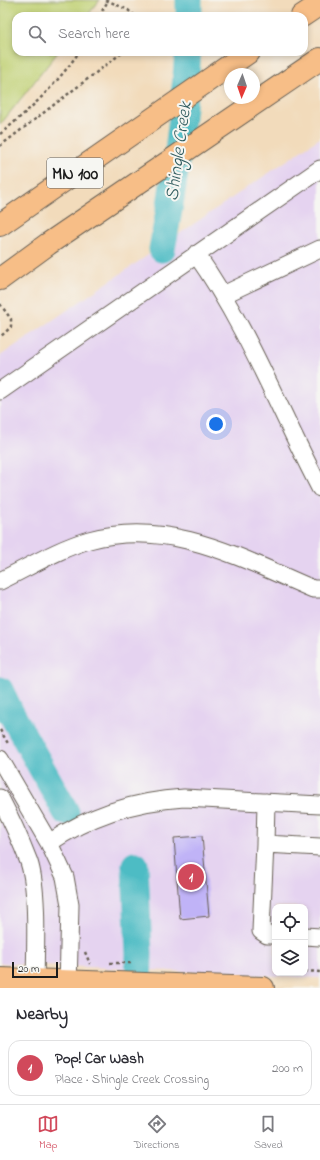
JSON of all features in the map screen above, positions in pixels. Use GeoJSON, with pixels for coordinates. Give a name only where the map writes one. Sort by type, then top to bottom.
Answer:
{"type":"FeatureCollection","features":[{"type":"Feature","properties":{"kind":"main road"},"geometry":{"type":"LineString","coordinates":[[308,12],[320,4]]}},
{"type":"Feature","properties":{"kind":"main road","name":"MN 100"},"geometry":{"type":"LineString","coordinates":[[0,226],[243,56]]}},
{"type":"Feature","properties":{"kind":"main road","name":"MN 100"},"geometry":{"type":"LineString","coordinates":[[0,279],[147,176],[320,59]]}},
{"type":"Feature","properties":{"kind":"main road"},"geometry":{"type":"LineString","coordinates":[[0,979],[35,984],[68,985],[118,983],[263,988]]}},
{"type":"Feature","properties":{"kind":"street"},"geometry":{"type":"LineString","coordinates":[[0,391],[320,169]]}},
{"type":"Feature","properties":{"kind":"street"},"geometry":{"type":"LineString","coordinates":[[223,295],[320,249]]}},
{"type":"Feature","properties":{"kind":"street"},"geometry":{"type":"LineString","coordinates":[[196,254],[223,295],[320,488]]}},
{"type":"Feature","properties":{"kind":"street"},"geometry":{"type":"LineString","coordinates":[[0,581],[60,551],[89,540],[132,534],[169,535],[209,545],[313,589],[320,589]]}},
{"type":"Feature","properties":{"kind":"street"},"geometry":{"type":"LineString","coordinates":[[0,759],[49,843],[65,877],[70,905],[68,985]]}},
{"type":"Feature","properties":{"kind":"street"},"geometry":{"type":"LineString","coordinates":[[0,798],[29,863],[33,883],[35,984]]}},
{"type":"Feature","properties":{"kind":"street"},"geometry":{"type":"LineString","coordinates":[[49,843],[80,824],[99,816],[143,802],[184,798],[320,805]]}},
{"type":"Feature","properties":{"kind":"street"},"geometry":{"type":"LineString","coordinates":[[266,802],[261,931],[272,935]]}},
{"type":"Feature","properties":{"kind":"street"},"geometry":{"type":"LineString","coordinates":[[265,844],[320,847]]}},
{"type":"Feature","properties":{"kind":"street"},"geometry":{"type":"LineString","coordinates":[[308,936],[320,936]]}},
{"type":"Feature","properties":{"kind":"path"},"geometry":{"type":"LineString","coordinates":[[102,12],[107,0],[131,12]]}},
{"type":"Feature","properties":{"kind":"path"},"geometry":{"type":"LineString","coordinates":[[0,134],[49,91],[76,56]]}},
{"type":"Feature","properties":{"kind":"path"},"geometry":{"type":"LineString","coordinates":[[0,146],[118,56]]}},
{"type":"Feature","properties":{"kind":"path"},"geometry":{"type":"LineString","coordinates":[[0,304],[12,323],[12,327],[0,337]]}},
{"type":"Feature","properties":{"kind":"path"},"geometry":{"type":"LineString","coordinates":[[308,971],[320,972]]}},
{"type":"Feature","properties":{"kind":"shaded area"},"geometry":{"type":"Polygon","coordinates":[[[320,138],[320,978],[277,976],[308,976],[308,904],[272,904],[272,976],[0,963],[0,356],[320,138]]]}},
{"type":"Feature","properties":{"kind":"green space"},"geometry":{"type":"Polygon","coordinates":[[[0,0],[100,0],[90,12],[12,12],[12,56],[55,56],[0,125],[0,0]]]}},
{"type":"Feature","properties":{"kind":"building"},"geometry":{"type":"Polygon","coordinates":[[[202,836],[209,916],[180,919],[174,838],[202,836]]]}},
{"type":"Feature","properties":{"kind":"waterway","name":"Shingle Creek"},"geometry":{"type":"LineString","coordinates":[[189,0],[189,12]]}},
{"type":"Feature","properties":{"kind":"waterway","name":"Shingle Creek"},"geometry":{"type":"LineString","coordinates":[[162,249],[178,151],[188,56]]}},
{"type":"Feature","properties":{"kind":"waterway","name":"Shingle Creek"},"geometry":{"type":"LineString","coordinates":[[0,690],[11,713],[66,812]]}},
{"type":"Feature","properties":{"kind":"waterway","name":"Shingle Creek"},"geometry":{"type":"LineString","coordinates":[[135,865],[139,954],[138,988]]}},
{"type":"Feature","properties":{"kind":"place","name":"Pop! Car Wash"},"geometry":{"type":"Point","coordinates":[191,877]}}]}
